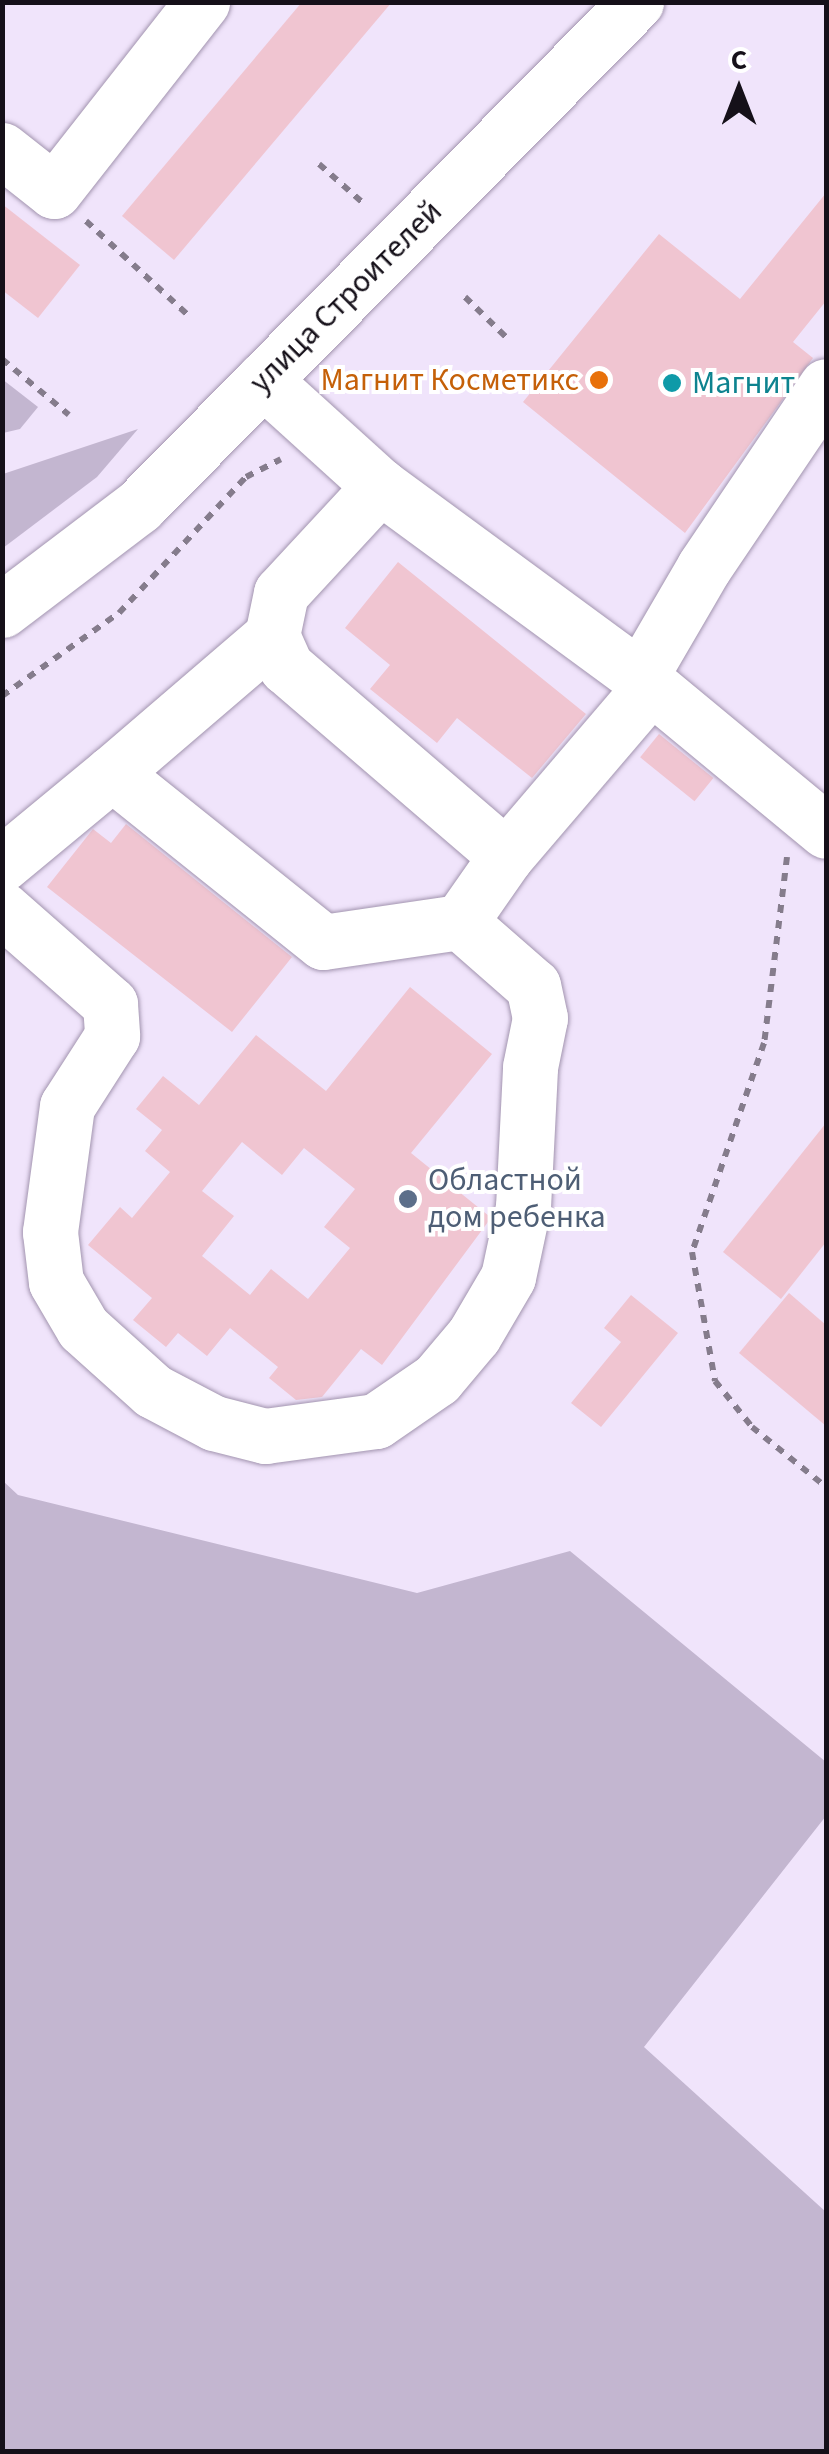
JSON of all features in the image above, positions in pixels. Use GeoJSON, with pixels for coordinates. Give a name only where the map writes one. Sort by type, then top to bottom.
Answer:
{"type":"FeatureCollection","features":[{"type":"Feature","properties":{"kind":"main road"},"geometry":{"type":"LineString","coordinates":[[2,150],[54,192],[202,2]]}},
{"type":"Feature","properties":{"kind":"main road","name":"улица Строителей"},"geometry":{"type":"LineString","coordinates":[[16,594],[138,506],[616,9]]}},
{"type":"Feature","properties":{"kind":"main road"},"geometry":{"type":"LineString","coordinates":[[262,380],[380,486],[646,682],[810,818]]}},
{"type":"Feature","properties":{"kind":"main road"},"geometry":{"type":"LineString","coordinates":[[112,773],[322,942],[460,922],[506,856],[646,682],[704,567],[826,386]]}},
{"type":"Feature","properties":{"kind":"main road"},"geometry":{"type":"LineString","coordinates":[[380,486],[280,593],[272,636],[286,667],[506,856]]}},
{"type":"Feature","properties":{"kind":"main road"},"geometry":{"type":"LineString","coordinates":[[2,864],[272,636]]}},
{"type":"Feature","properties":{"kind":"main road"},"geometry":{"type":"LineString","coordinates":[[2,909],[110,1004],[112,1036],[67,1106],[50,1232],[56,1282],[83,1328],[153,1391],[214,1423],[265,1436],[376,1422],[436,1379],[474,1334],[508,1278],[523,1207],[540,1018],[533,986],[460,922]]}},
{"type":"Feature","properties":{"kind":"path"},"geometry":{"type":"LineString","coordinates":[[319,164],[362,202]]}},
{"type":"Feature","properties":{"kind":"path"},"geometry":{"type":"LineString","coordinates":[[54,192],[188,315]]}},
{"type":"Feature","properties":{"kind":"path"},"geometry":{"type":"LineString","coordinates":[[465,297],[509,340]]}},
{"type":"Feature","properties":{"kind":"path"},"geometry":{"type":"LineString","coordinates":[[2,359],[69,414]]}},
{"type":"Feature","properties":{"kind":"path"},"geometry":{"type":"LineString","coordinates":[[2,696],[119,612],[246,477],[325,436]]}},
{"type":"Feature","properties":{"kind":"path"},"geometry":{"type":"LineString","coordinates":[[810,818],[764,1043],[692,1252],[716,1381],[752,1426],[826,1488]]}},
{"type":"Feature","properties":{"kind":"shaded area"},"geometry":{"type":"Polygon","coordinates":[[[2,379],[38,407],[20,429],[3,433],[2,379]]]}},
{"type":"Feature","properties":{"kind":"shaded area"},"geometry":{"type":"Polygon","coordinates":[[[138,429],[97,477],[3,548],[3,474],[138,429]]]}},
{"type":"Feature","properties":{"kind":"shaded area"},"geometry":{"type":"Polygon","coordinates":[[[3,1481],[18,1495],[417,1593],[570,1551],[826,1762],[826,1816],[644,2047],[826,2212],[826,2451],[3,2451],[3,1481]]]}},
{"type":"Feature","properties":{"kind":"building"},"geometry":{"type":"Polygon","coordinates":[[[302,2],[392,2],[174,260],[122,216],[302,2]]]}},
{"type":"Feature","properties":{"kind":"building","name":"Магнит"},"geometry":{"type":"Polygon","coordinates":[[[826,193],[826,301],[793,342],[813,358],[685,533],[523,402],[659,234],[740,299],[826,193]]]}},
{"type":"Feature","properties":{"kind":"building"},"geometry":{"type":"Polygon","coordinates":[[[2,204],[80,265],[38,318],[2,290],[2,204]]]}},
{"type":"Feature","properties":{"kind":"building"},"geometry":{"type":"Polygon","coordinates":[[[398,562],[586,714],[532,778],[457,718],[437,743],[370,689],[390,665],[345,628],[398,562]]]}},
{"type":"Feature","properties":{"kind":"building"},"geometry":{"type":"Polygon","coordinates":[[[659,734],[713,778],[695,801],[640,757],[659,734]]]}},
{"type":"Feature","properties":{"kind":"building"},"geometry":{"type":"Polygon","coordinates":[[[126,824],[292,957],[232,1032],[47,887],[93,829],[111,843],[126,824]]]}},
{"type":"Feature","properties":{"kind":"building","name":"Областной дом ребенка"},"geometry":{"type":"Polygon","coordinates":[[[410,987],[492,1054],[411,1153],[489,1216],[382,1365],[361,1349],[322,1397],[296,1400],[269,1378],[278,1367],[230,1328],[207,1356],[178,1333],[166,1347],[133,1320],[152,1298],[88,1245],[120,1207],[132,1218],[170,1172],[145,1151],[162,1130],[136,1109],[163,1076],[199,1105],[256,1035],[326,1091],[410,987]],[[242,1142],[202,1191],[234,1216],[202,1256],[250,1295],[271,1269],[308,1299],[350,1248],[324,1227],[355,1189],[304,1148],[282,1175],[242,1142]]]}},
{"type":"Feature","properties":{"kind":"building"},"geometry":{"type":"Polygon","coordinates":[[[826,1123],[826,1242],[781,1299],[723,1252],[826,1123]]]}},
{"type":"Feature","properties":{"kind":"building"},"geometry":{"type":"Polygon","coordinates":[[[789,1293],[826,1325],[826,1426],[739,1353],[789,1293]]]}},
{"type":"Feature","properties":{"kind":"building"},"geometry":{"type":"Polygon","coordinates":[[[631,1295],[678,1333],[601,1427],[571,1403],[621,1342],[604,1328],[631,1295]]]}},
{"type":"Feature","properties":{"kind":"place","name":"Магнит Косметикс"},"geometry":{"type":"Point","coordinates":[599,380]}},
{"type":"Feature","properties":{"kind":"place","name":"Магнит"},"geometry":{"type":"Point","coordinates":[672,383]}},
{"type":"Feature","properties":{"kind":"place","name":"Областной дом ребенка"},"geometry":{"type":"Point","coordinates":[408,1199]}}]}
